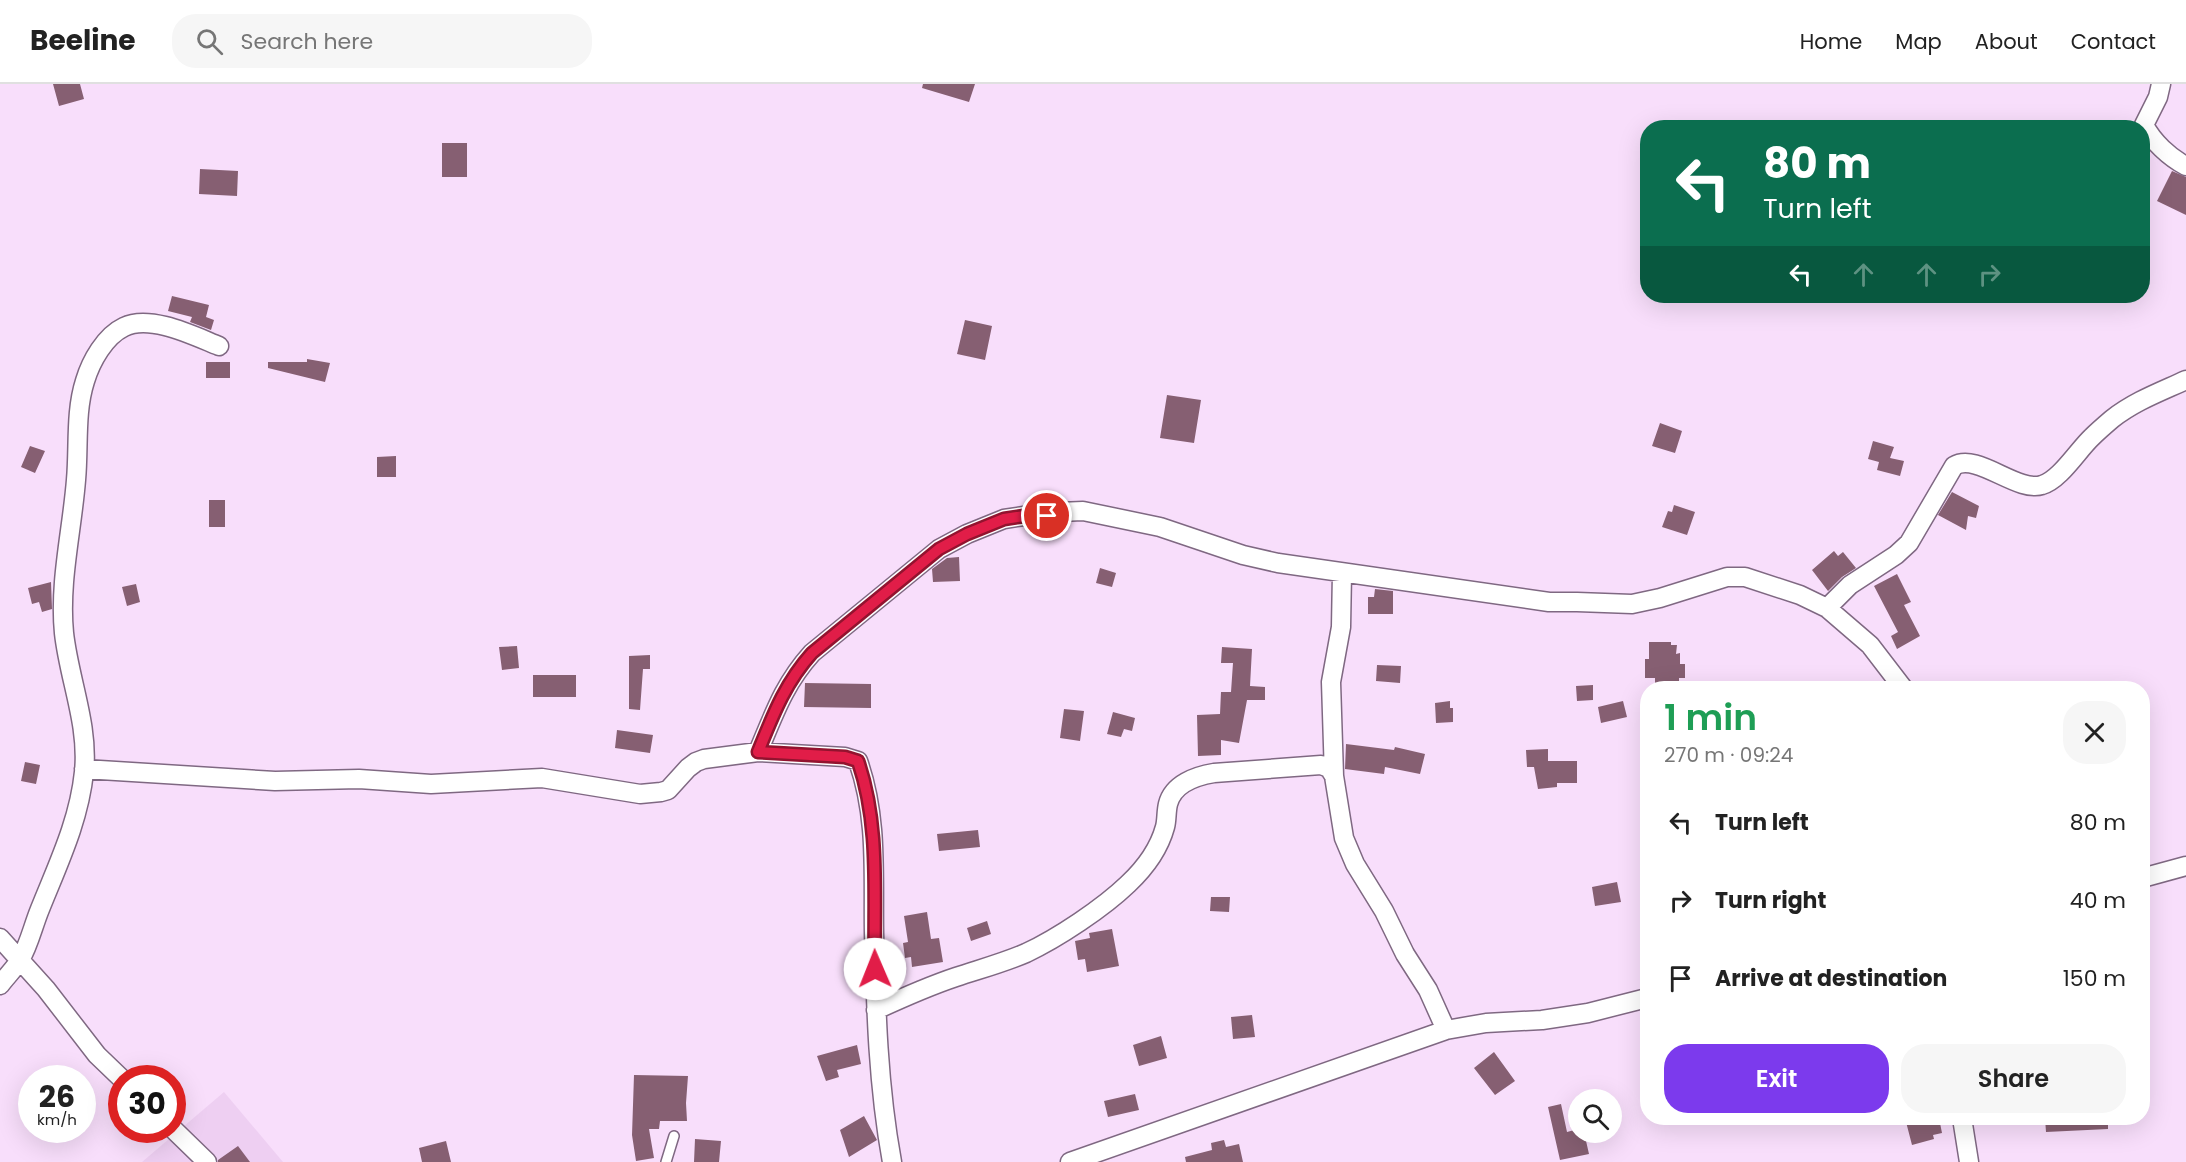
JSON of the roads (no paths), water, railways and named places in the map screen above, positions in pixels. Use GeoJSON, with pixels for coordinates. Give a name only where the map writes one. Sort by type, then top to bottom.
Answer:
{"type":"FeatureCollection","features":[{"type":"Feature","properties":{"kind":"street"},"geometry":{"type":"LineString","coordinates":[[2146,120],[2158,97],[2161,84]]}},
{"type":"Feature","properties":{"kind":"street"},"geometry":{"type":"LineString","coordinates":[[2150,135],[2173,159],[2186,166]]}},
{"type":"Feature","properties":{"kind":"street"},"geometry":{"type":"LineString","coordinates":[[0,985],[20,959],[75,821],[84,769],[77,695],[65,639],[63,613],[64,584],[78,463],[79,411],[85,381],[107,339],[124,326],[141,322],[179,330],[219,346]]}},
{"type":"Feature","properties":{"kind":"street"},"geometry":{"type":"LineString","coordinates":[[1827,608],[1865,574],[1896,555],[1909,543],[1954,466],[1959,463],[1975,465],[2028,485],[2042,486],[2052,480],[2091,438],[2126,408],[2186,380]]}},
{"type":"Feature","properties":{"kind":"street"},"geometry":{"type":"LineString","coordinates":[[758,752],[781,695],[796,670],[812,653],[939,549],[967,534],[1004,519],[1047,516],[1059,512],[1083,512],[1160,527],[1266,561],[1549,602],[1632,604],[1660,598],[1727,577],[1745,577],[1800,595],[1827,608],[1869,645],[1897,681]]}},
{"type":"Feature","properties":{"kind":"street"},"geometry":{"type":"LineString","coordinates":[[1342,573],[1341,627],[1331,682],[1334,776],[1344,838],[1355,864],[1384,910],[1405,954],[1428,990],[1446,1030]]}},
{"type":"Feature","properties":{"kind":"street"},"geometry":{"type":"LineString","coordinates":[[84,769],[274,781],[349,779],[431,784],[543,778],[640,794],[668,790],[696,762],[758,752],[845,757],[858,761],[869,797],[873,830],[876,1010],[884,1118],[892,1162]]}},
{"type":"Feature","properties":{"kind":"street"},"geometry":{"type":"LineString","coordinates":[[876,1010],[954,978],[1027,952],[1116,896],[1142,871],[1151,857],[1166,826],[1170,798],[1185,782],[1214,773],[1310,765],[1329,768],[1334,776]]}},
{"type":"Feature","properties":{"kind":"street"},"geometry":{"type":"LineString","coordinates":[[2150,876],[2186,866]]}},
{"type":"Feature","properties":{"kind":"street"},"geometry":{"type":"LineString","coordinates":[[0,938],[46,989],[97,1055],[108,1066]]}},
{"type":"Feature","properties":{"kind":"street"},"geometry":{"type":"LineString","coordinates":[[1070,1162],[1446,1030],[1486,1023],[1542,1020],[1588,1013],[1640,1000]]}},
{"type":"Feature","properties":{"kind":"street"},"geometry":{"type":"LineString","coordinates":[[1963,1125],[1969,1162]]}},
{"type":"Feature","properties":{"kind":"street"},"geometry":{"type":"LineString","coordinates":[[186,1142],[207,1162]]}},
{"type":"Feature","properties":{"kind":"lane"},"geometry":{"type":"LineString","coordinates":[[666,1162],[674,1136]]}}]}
